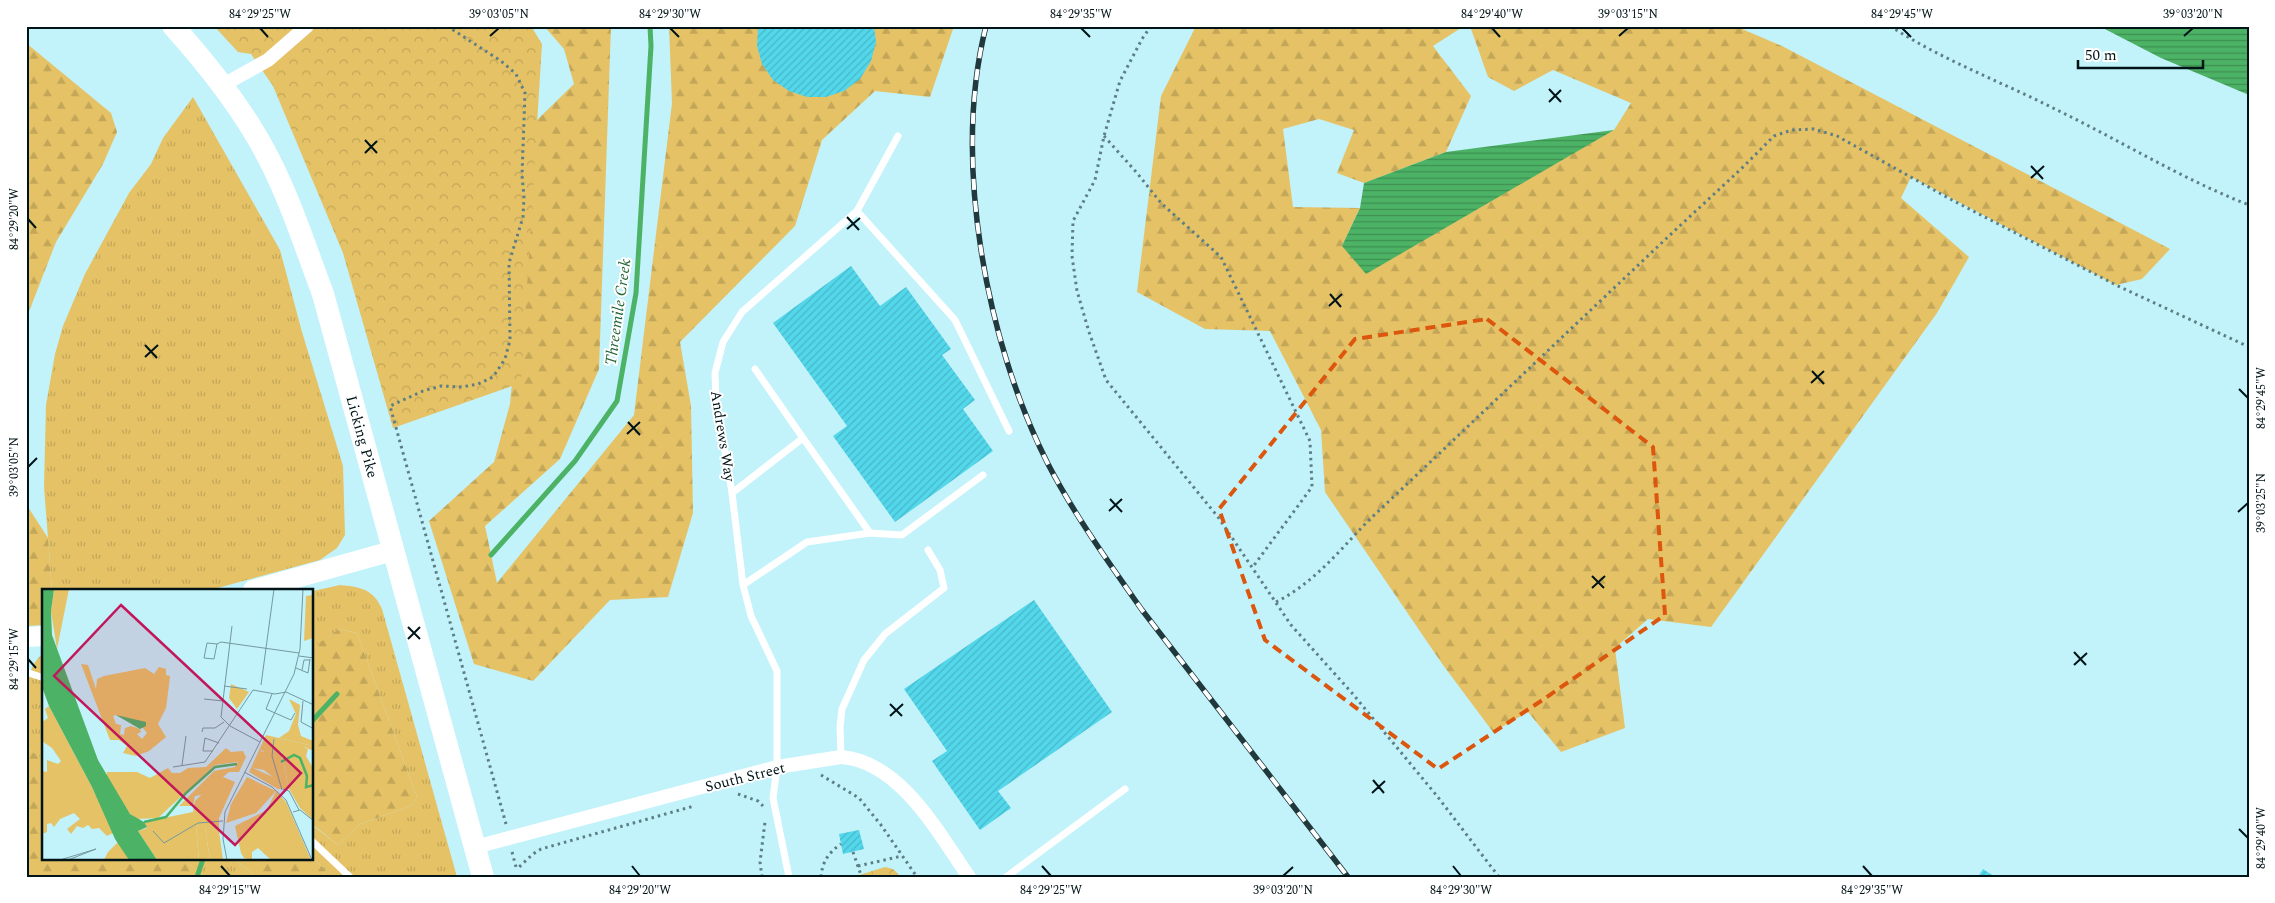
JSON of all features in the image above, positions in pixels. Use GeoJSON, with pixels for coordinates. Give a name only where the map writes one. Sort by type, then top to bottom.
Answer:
{"type":"FeatureCollection","features":[{"type":"Feature","properties":{"kind":"main road","name":"Licking Pike"},"geometry":{"type":"LineString","coordinates":[[173,26],[223,85],[269,159],[320,285],[483,877]]}},
{"type":"Feature","properties":{"kind":"main road"},"geometry":{"type":"LineString","coordinates":[[257,589],[392,551]]}},
{"type":"Feature","properties":{"kind":"main road"},"geometry":{"type":"LineString","coordinates":[[26,637],[42,636]]}},
{"type":"Feature","properties":{"kind":"street"},"geometry":{"type":"LineString","coordinates":[[223,85],[268,60],[306,26]]}},
{"type":"Feature","properties":{"kind":"street","name":"South Street"},"geometry":{"type":"LineString","coordinates":[[475,847],[777,767],[842,757],[856,760],[874,768],[909,792],[969,877]]}},
{"type":"Feature","properties":{"kind":"lane","name":"Andrews Way"},"geometry":{"type":"LineString","coordinates":[[789,877],[773,798],[777,767],[777,671],[751,616],[743,585],[732,493],[716,399],[715,373],[724,342],[742,312],[857,211],[898,136]]}},
{"type":"Feature","properties":{"kind":"lane"},"geometry":{"type":"LineString","coordinates":[[857,211],[955,320],[1009,431]]}},
{"type":"Feature","properties":{"kind":"lane"},"geometry":{"type":"LineString","coordinates":[[755,369],[870,533]]}},
{"type":"Feature","properties":{"kind":"lane"},"geometry":{"type":"LineString","coordinates":[[732,493],[803,438]]}},
{"type":"Feature","properties":{"kind":"lane"},"geometry":{"type":"LineString","coordinates":[[743,585],[807,542],[870,533],[902,535],[983,475]]}},
{"type":"Feature","properties":{"kind":"lane"},"geometry":{"type":"LineString","coordinates":[[842,757],[840,727],[842,710],[864,660],[885,634],[944,588],[940,570],[928,550]]}},
{"type":"Feature","properties":{"kind":"lane"},"geometry":{"type":"LineString","coordinates":[[26,672],[42,677]]}},
{"type":"Feature","properties":{"kind":"lane"},"geometry":{"type":"LineString","coordinates":[[1006,877],[1125,790]]}},
{"type":"Feature","properties":{"kind":"lane"},"geometry":{"type":"LineString","coordinates":[[314,843],[350,877]]}},
{"type":"Feature","properties":{"kind":"path"},"geometry":{"type":"LineString","coordinates":[[447,26],[501,61],[516,74],[525,93],[522,176],[524,217],[508,263],[510,340],[505,359],[493,377],[478,384],[462,387],[441,386],[423,391],[390,406],[504,817]]}},
{"type":"Feature","properties":{"kind":"path"},"geometry":{"type":"LineString","coordinates":[[1151,26],[1120,81],[1104,136],[1095,180],[1073,221],[1072,256],[1077,291],[1106,380],[1218,517],[1291,625],[1352,693],[1437,796],[1499,877]]}},
{"type":"Feature","properties":{"kind":"path"},"geometry":{"type":"LineString","coordinates":[[1890,26],[1913,41],[2059,111],[2211,190],[2249,205]]}},
{"type":"Feature","properties":{"kind":"path"},"geometry":{"type":"LineString","coordinates":[[1276,602],[1302,588],[1325,567],[1368,521],[1670,235],[1742,170],[1774,136],[1792,130],[1814,129],[1837,136],[1952,200],[2146,301],[2175,312],[2249,347]]}},
{"type":"Feature","properties":{"kind":"path"},"geometry":{"type":"LineString","coordinates":[[1104,136],[1161,203],[1221,257],[1310,441],[1312,487],[1252,568]]}},
{"type":"Feature","properties":{"kind":"path"},"geometry":{"type":"LineString","coordinates":[[812,774],[820,774],[859,798],[917,877]]}},
{"type":"Feature","properties":{"kind":"path"},"geometry":{"type":"LineString","coordinates":[[731,796],[775,783]]}},
{"type":"Feature","properties":{"kind":"path"},"geometry":{"type":"LineString","coordinates":[[741,793],[764,806],[766,814],[760,862],[762,877]]}},
{"type":"Feature","properties":{"kind":"path"},"geometry":{"type":"LineString","coordinates":[[516,867],[518,868],[541,849],[703,804]]}},
{"type":"Feature","properties":{"kind":"path"},"geometry":{"type":"LineString","coordinates":[[821,877],[824,862],[831,850],[841,844]]}},
{"type":"Feature","properties":{"kind":"path"},"geometry":{"type":"LineString","coordinates":[[853,852],[861,875]]}},
{"type":"Feature","properties":{"kind":"path"},"geometry":{"type":"LineString","coordinates":[[858,866],[902,856]]}},
{"type":"Feature","properties":{"kind":"highlighted area"},"geometry":{"type":"Polygon","coordinates":[[[1487,319],[1653,447],[1665,615],[1544,699],[1438,769],[1265,640],[1219,509],[1355,339],[1487,319]]]}},
{"type":"Feature","properties":{"kind":"green space"},"geometry":{"type":"Polygon","coordinates":[[[214,26],[531,26],[542,44],[521,383],[393,428],[343,253],[273,86],[251,54],[238,52],[214,26]]]}},
{"type":"Feature","properties":{"kind":"green space"},"geometry":{"type":"Polygon","coordinates":[[[544,26],[611,26],[599,369],[560,459],[485,526],[497,583],[634,415],[672,103],[669,26],[954,26],[930,97],[875,91],[822,140],[795,226],[680,342],[691,406],[693,513],[668,597],[610,600],[533,681],[474,664],[429,521],[494,462],[510,404],[537,120],[574,84],[564,49],[544,26]]]}},
{"type":"Feature","properties":{"kind":"green space"},"geometry":{"type":"Polygon","coordinates":[[[1196,26],[1464,26],[1433,46],[1471,96],[1446,152],[1364,183],[1337,173],[1354,130],[1319,119],[1283,129],[1293,207],[1360,208],[1342,246],[1614,130],[1631,103],[1553,70],[1514,91],[1488,77],[1470,26],[1735,26],[1782,46],[2170,249],[2142,279],[2116,285],[1911,177],[1901,198],[1969,257],[1937,313],[1711,627],[1648,619],[1615,648],[1625,728],[1561,752],[1528,712],[1493,732],[1443,665],[1325,492],[1321,430],[1270,331],[1205,329],[1137,292],[1161,96],[1196,26]]]}},
{"type":"Feature","properties":{"kind":"green space"},"geometry":{"type":"Polygon","coordinates":[[[26,43],[111,113],[117,132],[103,164],[56,242],[26,319],[26,43]]]}},
{"type":"Feature","properties":{"kind":"green space"},"geometry":{"type":"Polygon","coordinates":[[[193,97],[280,250],[302,332],[343,466],[345,535],[337,548],[320,560],[214,589],[52,589],[44,487],[46,405],[55,354],[63,326],[85,274],[129,193],[151,164],[163,138],[193,97]]]}},
{"type":"Feature","properties":{"kind":"green space"},"geometry":{"type":"Polygon","coordinates":[[[26,504],[48,538],[52,589],[42,589],[42,625],[26,626],[26,504]]]}},
{"type":"Feature","properties":{"kind":"green space"},"geometry":{"type":"Polygon","coordinates":[[[340,585],[360,588],[375,597],[382,609],[457,877],[322,877],[326,870],[314,860],[314,827],[338,845],[360,824],[413,805],[417,797],[357,633],[339,629],[314,647],[314,591],[340,585]]]}},
{"type":"Feature","properties":{"kind":"green space"},"geometry":{"type":"Polygon","coordinates":[[[339,629],[357,633],[417,797],[413,805],[360,824],[338,845],[314,826],[314,647],[339,629]]]}},
{"type":"Feature","properties":{"kind":"green space"},"geometry":{"type":"Polygon","coordinates":[[[42,655],[42,759],[26,747],[25,710],[27,683],[36,661],[42,655]]]}},
{"type":"Feature","properties":{"kind":"green space"},"geometry":{"type":"Polygon","coordinates":[[[26,747],[42,759],[42,860],[183,860],[206,877],[26,877],[26,747]]]}},
{"type":"Feature","properties":{"kind":"green space"},"geometry":{"type":"Polygon","coordinates":[[[183,860],[235,860],[257,877],[206,877],[183,860]]]}},
{"type":"Feature","properties":{"kind":"green space"},"geometry":{"type":"Polygon","coordinates":[[[235,860],[314,860],[326,870],[322,877],[257,877],[235,860]]]}},
{"type":"Feature","properties":{"kind":"green space"},"geometry":{"type":"Polygon","coordinates":[[[885,867],[893,869],[901,877],[853,877],[885,867]]]}},
{"type":"Feature","properties":{"kind":"shaded area"},"geometry":{"type":"Polygon","coordinates":[[[2099,26],[2249,26],[2249,95],[2161,58],[2099,26]]]}},
{"type":"Feature","properties":{"kind":"shaded area"},"geometry":{"type":"Polygon","coordinates":[[[1614,130],[1366,274],[1342,246],[1360,208],[1364,183],[1446,152],[1614,130]]]}},
{"type":"Feature","properties":{"kind":"building"},"geometry":{"type":"Polygon","coordinates":[[[758,26],[874,26],[876,42],[871,61],[860,79],[844,91],[826,97],[807,97],[789,91],[773,80],[762,64],[757,46],[758,26]]]}},
{"type":"Feature","properties":{"kind":"building"},"geometry":{"type":"Polygon","coordinates":[[[851,266],[880,306],[906,287],[951,349],[942,355],[975,400],[963,409],[993,451],[895,522],[833,436],[847,426],[773,323],[851,266]]]}},
{"type":"Feature","properties":{"kind":"building"},"geometry":{"type":"Polygon","coordinates":[[[1034,600],[1112,712],[998,791],[1011,808],[980,830],[932,761],[947,751],[904,689],[1034,600]]]}},
{"type":"Feature","properties":{"kind":"building"},"geometry":{"type":"Polygon","coordinates":[[[859,830],[864,849],[843,854],[839,834],[859,830]]]}},
{"type":"Feature","properties":{"kind":"building"},"geometry":{"type":"Polygon","coordinates":[[[1983,869],[1995,877],[1978,877],[1983,869]]]}},
{"type":"Feature","properties":{"kind":"waterway","name":"Threemile Creek"},"geometry":{"type":"LineString","coordinates":[[491,555],[575,461],[617,401],[636,293],[651,46],[650,26]]}},
{"type":"Feature","properties":{"kind":"waterway","name":"Threemile Creek"},"geometry":{"type":"LineString","coordinates":[[314,719],[337,694]]}},
{"type":"Feature","properties":{"kind":"waterway","name":"Threemile Creek"},"geometry":{"type":"LineString","coordinates":[[197,877],[203,860]]}},
{"type":"Feature","properties":{"kind":"railway"},"geometry":{"type":"LineString","coordinates":[[986,26],[976,79],[973,134],[974,192],[981,250],[992,307],[1007,363],[1026,416],[1058,483],[1117,575],[1348,877]]}}]}
